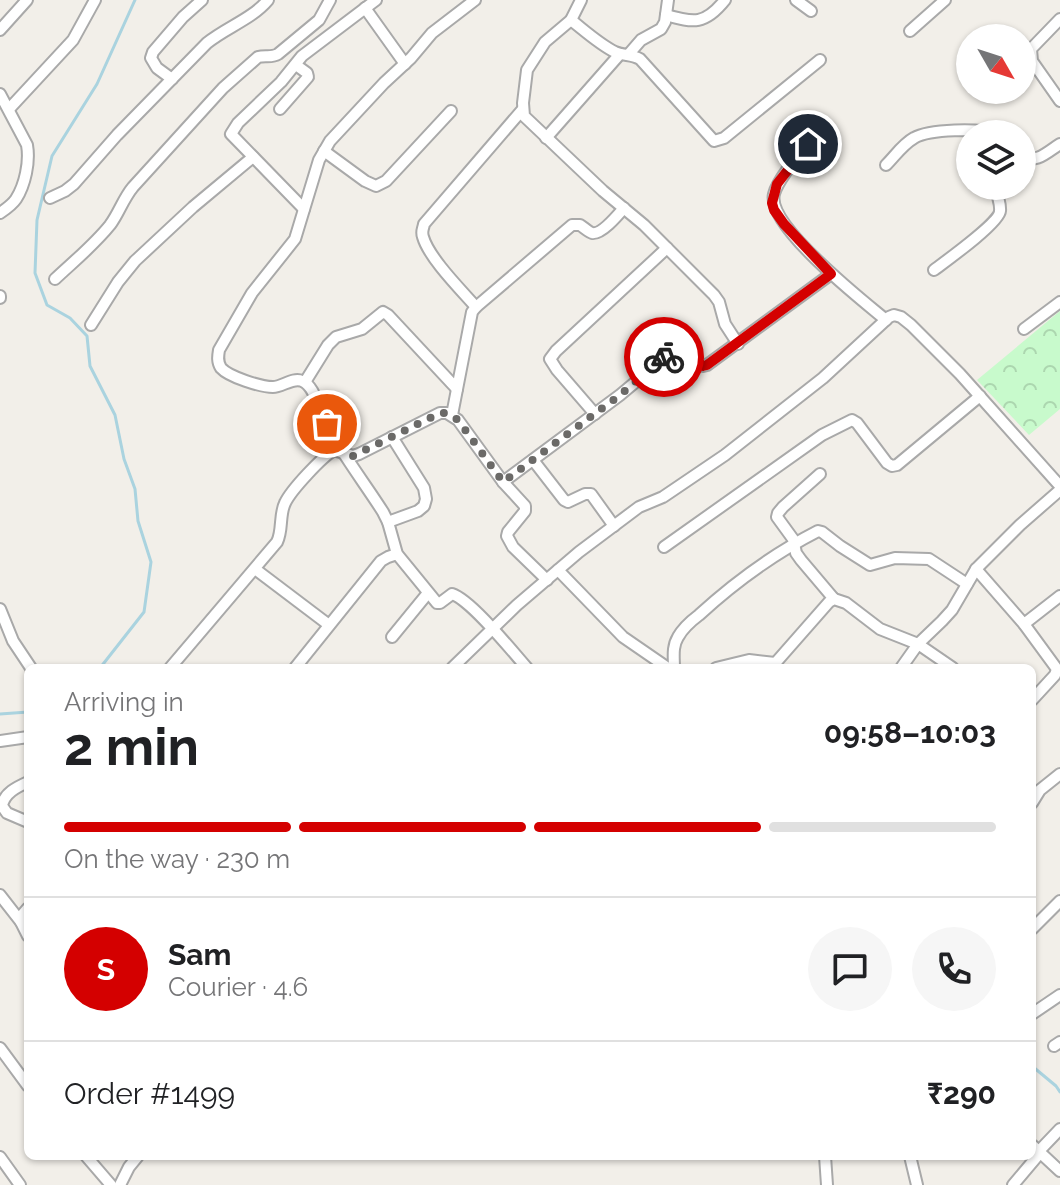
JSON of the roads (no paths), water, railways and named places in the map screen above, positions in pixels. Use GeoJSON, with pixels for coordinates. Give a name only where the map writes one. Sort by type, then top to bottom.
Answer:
{"type":"FeatureCollection","features":[{"type":"Feature","properties":{"kind":"street"},"geometry":{"type":"LineString","coordinates":[[0,30],[27,0]]}},
{"type":"Feature","properties":{"kind":"street"},"geometry":{"type":"LineString","coordinates":[[9,109],[73,40],[95,0]]}},
{"type":"Feature","properties":{"kind":"street"},"geometry":{"type":"LineString","coordinates":[[172,79],[157,68],[151,58],[153,52],[202,0]]}},
{"type":"Feature","properties":{"kind":"street"},"geometry":{"type":"LineString","coordinates":[[50,198],[74,184],[207,43],[259,10],[268,0]]}},
{"type":"Feature","properties":{"kind":"street"},"geometry":{"type":"LineString","coordinates":[[55,279],[100,237],[113,221],[126,195],[223,88],[258,57],[278,54],[319,20],[330,0]]}},
{"type":"Feature","properties":{"kind":"street"},"geometry":{"type":"LineString","coordinates":[[304,209],[231,134],[302,56],[376,0]]}},
{"type":"Feature","properties":{"kind":"street"},"geometry":{"type":"LineString","coordinates":[[475,0],[432,33],[339,129],[319,160],[295,239],[247,300],[218,357],[221,368],[248,381],[270,387],[299,380],[305,382],[344,453],[388,522],[397,554],[438,603],[455,594],[523,664]]}},
{"type":"Feature","properties":{"kind":"street"},"geometry":{"type":"LineString","coordinates":[[581,0],[571,20],[545,42],[527,70],[524,116],[667,248],[719,302],[725,324],[738,344]]}},
{"type":"Feature","properties":{"kind":"street"},"geometry":{"type":"LineString","coordinates":[[546,138],[624,54],[661,29],[668,0]]}},
{"type":"Feature","properties":{"kind":"street"},"geometry":{"type":"LineString","coordinates":[[666,15],[697,22],[712,14],[725,0]]}},
{"type":"Feature","properties":{"kind":"street"},"geometry":{"type":"LineString","coordinates":[[796,0],[811,11]]}},
{"type":"Feature","properties":{"kind":"street"},"geometry":{"type":"LineString","coordinates":[[910,31],[945,0]]}},
{"type":"Feature","properties":{"kind":"street"},"geometry":{"type":"LineString","coordinates":[[365,8],[405,64]]}},
{"type":"Feature","properties":{"kind":"street"},"geometry":{"type":"LineString","coordinates":[[1060,19],[1031,49],[1031,55],[1060,101]]}},
{"type":"Feature","properties":{"kind":"street"},"geometry":{"type":"LineString","coordinates":[[571,20],[603,45],[640,59],[714,141],[724,138],[820,60]]}},
{"type":"Feature","properties":{"kind":"street"},"geometry":{"type":"LineString","coordinates":[[280,109],[308,77],[296,65]]}},
{"type":"Feature","properties":{"kind":"street"},"geometry":{"type":"LineString","coordinates":[[0,94],[29,154],[16,198],[0,213]]}},
{"type":"Feature","properties":{"kind":"street"},"geometry":{"type":"LineString","coordinates":[[476,307],[442,267],[423,239],[422,232],[424,224],[523,109]]}},
{"type":"Feature","properties":{"kind":"street"},"geometry":{"type":"LineString","coordinates":[[324,151],[376,186],[386,181],[451,111]]}},
{"type":"Feature","properties":{"kind":"street"},"geometry":{"type":"LineString","coordinates":[[823,124],[777,184],[772,203],[774,210],[831,274],[886,320]]}},
{"type":"Feature","properties":{"kind":"street"},"geometry":{"type":"LineString","coordinates":[[886,165],[916,137],[956,130]]}},
{"type":"Feature","properties":{"kind":"street"},"geometry":{"type":"LineString","coordinates":[[1036,159],[1060,144]]}},
{"type":"Feature","properties":{"kind":"street"},"geometry":{"type":"LineString","coordinates":[[91,325],[135,261],[253,157]]}},
{"type":"Feature","properties":{"kind":"street"},"geometry":{"type":"LineString","coordinates":[[934,270],[1000,215],[998,200]]}},
{"type":"Feature","properties":{"kind":"street"},"geometry":{"type":"LineString","coordinates":[[452,415],[472,312],[476,307],[572,225],[580,225],[596,233],[624,208]]}},
{"type":"Feature","properties":{"kind":"street"},"geometry":{"type":"LineString","coordinates":[[595,414],[557,370],[550,359],[552,354],[667,248]]}},
{"type":"Feature","properties":{"kind":"street"},"geometry":{"type":"LineString","coordinates":[[503,482],[595,414],[681,344],[689,347],[703,366],[715,361],[831,274]]}},
{"type":"Feature","properties":{"kind":"street"},"geometry":{"type":"LineString","coordinates":[[1024,329],[1060,302]]}},
{"type":"Feature","properties":{"kind":"street"},"geometry":{"type":"LineString","coordinates":[[305,382],[336,337],[362,329],[383,312],[457,389]]}},
{"type":"Feature","properties":{"kind":"street"},"geometry":{"type":"LineString","coordinates":[[456,664],[558,570],[645,503],[663,497],[725,455],[823,378],[894,315],[901,317],[950,364],[1060,488],[976,569],[952,610],[918,644],[904,664]]}},
{"type":"Feature","properties":{"kind":"street"},"geometry":{"type":"LineString","coordinates":[[664,547],[846,421],[857,423],[892,466],[980,396]]}},
{"type":"Feature","properties":{"kind":"street"},"geometry":{"type":"LineString","coordinates":[[173,664],[277,542],[283,508],[292,493],[330,452],[334,450],[353,456],[440,413],[447,413],[458,420],[503,482],[525,506],[525,511],[507,536],[509,542],[547,580]]}},
{"type":"Feature","properties":{"kind":"street"},"geometry":{"type":"LineString","coordinates":[[388,522],[418,511],[426,499],[424,488],[392,437]]}},
{"type":"Feature","properties":{"kind":"street"},"geometry":{"type":"LineString","coordinates":[[533,460],[564,500],[568,502],[591,494],[614,526]]}},
{"type":"Feature","properties":{"kind":"street"},"geometry":{"type":"LineString","coordinates":[[820,474],[778,513],[777,517],[793,539],[796,553],[834,599],[846,603],[880,629],[918,644],[947,664]]}},
{"type":"Feature","properties":{"kind":"street"},"geometry":{"type":"LineString","coordinates":[[671,664],[673,648],[680,633],[714,601],[782,550],[818,531],[870,565],[895,558],[929,559],[967,584]]}},
{"type":"Feature","properties":{"kind":"street"},"geometry":{"type":"LineString","coordinates":[[298,664],[381,561],[397,554]]}},
{"type":"Feature","properties":{"kind":"street"},"geometry":{"type":"LineString","coordinates":[[255,569],[329,625]]}},
{"type":"Feature","properties":{"kind":"street"},"geometry":{"type":"LineString","coordinates":[[976,569],[1024,624],[1057,669],[1036,696]]}},
{"type":"Feature","properties":{"kind":"street"},"geometry":{"type":"LineString","coordinates":[[558,570],[623,637],[665,664]]}},
{"type":"Feature","properties":{"kind":"street"},"geometry":{"type":"LineString","coordinates":[[392,637],[428,593]]}},
{"type":"Feature","properties":{"kind":"street"},"geometry":{"type":"LineString","coordinates":[[1024,624],[1060,596]]}},
{"type":"Feature","properties":{"kind":"street"},"geometry":{"type":"LineString","coordinates":[[774,664],[834,599]]}},
{"type":"Feature","properties":{"kind":"street"},"geometry":{"type":"LineString","coordinates":[[0,609],[13,641],[28,664]]}},
{"type":"Feature","properties":{"kind":"street"},"geometry":{"type":"LineString","coordinates":[[732,664],[749,660],[768,664]]}},
{"type":"Feature","properties":{"kind":"street"},"geometry":{"type":"LineString","coordinates":[[0,741],[24,738]]}},
{"type":"Feature","properties":{"kind":"street"},"geometry":{"type":"LineString","coordinates":[[1036,796],[1060,774]]}},
{"type":"Feature","properties":{"kind":"street"},"geometry":{"type":"LineString","coordinates":[[24,784],[4,797],[2,806],[7,813],[24,820]]}},
{"type":"Feature","properties":{"kind":"street"},"geometry":{"type":"LineString","coordinates":[[4,797],[24,795]]}},
{"type":"Feature","properties":{"kind":"street"},"geometry":{"type":"LineString","coordinates":[[0,895],[24,928]]}},
{"type":"Feature","properties":{"kind":"street"},"geometry":{"type":"LineString","coordinates":[[1036,925],[1060,901]]}},
{"type":"Feature","properties":{"kind":"street"},"geometry":{"type":"LineString","coordinates":[[21,922],[24,913]]}},
{"type":"Feature","properties":{"kind":"street"},"geometry":{"type":"LineString","coordinates":[[1036,1011],[1060,995]]}},
{"type":"Feature","properties":{"kind":"street"},"geometry":{"type":"LineString","coordinates":[[0,1048],[24,1081]]}},
{"type":"Feature","properties":{"kind":"street"},"geometry":{"type":"LineString","coordinates":[[1060,1129],[1037,1150],[1060,1171]]}},
{"type":"Feature","properties":{"kind":"street"},"geometry":{"type":"LineString","coordinates":[[0,1157],[20,1185]]}},
{"type":"Feature","properties":{"kind":"street"},"geometry":{"type":"LineString","coordinates":[[89,1160],[111,1185]]}},
{"type":"Feature","properties":{"kind":"street"},"geometry":{"type":"LineString","coordinates":[[120,1185],[135,1160]]}},
{"type":"Feature","properties":{"kind":"street"},"geometry":{"type":"LineString","coordinates":[[825,1160],[827,1185]]}},
{"type":"Feature","properties":{"kind":"street"},"geometry":{"type":"LineString","coordinates":[[911,1160],[917,1185]]}},
{"type":"Feature","properties":{"kind":"street"},"geometry":{"type":"LineString","coordinates":[[1013,1185],[1030,1160]]}},
{"type":"Feature","properties":{"kind":"waterway"},"geometry":{"type":"LineString","coordinates":[[103,664],[144,612],[151,562],[138,521],[135,489],[124,459],[115,415],[90,366],[87,336],[70,318],[47,305],[35,273],[37,220],[52,156],[97,84],[135,0]]}},
{"type":"Feature","properties":{"kind":"waterway"},"geometry":{"type":"LineString","coordinates":[[0,714],[24,712]]}},
{"type":"Feature","properties":{"kind":"waterway"},"geometry":{"type":"LineString","coordinates":[[1036,1069],[1060,1092]]}}]}
